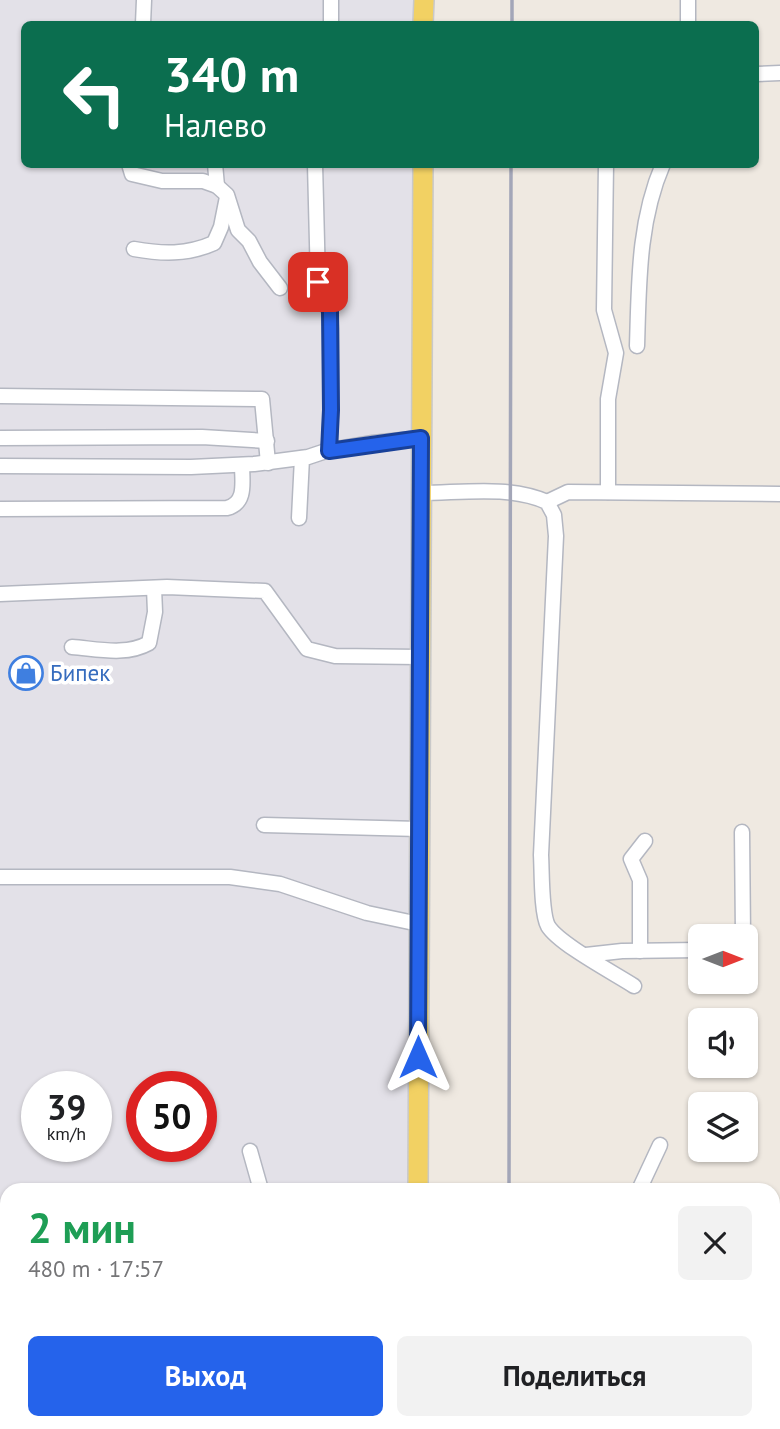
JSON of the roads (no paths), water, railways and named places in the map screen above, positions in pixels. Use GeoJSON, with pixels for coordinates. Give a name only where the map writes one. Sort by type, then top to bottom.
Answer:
{"type":"FeatureCollection","features":[{"type":"Feature","properties":{"kind":"main road"},"geometry":{"type":"LineString","coordinates":[[423,21],[424,0]]}},
{"type":"Feature","properties":{"kind":"main road"},"geometry":{"type":"LineString","coordinates":[[418,1183],[423,168]]}},
{"type":"Feature","properties":{"kind":"street"},"geometry":{"type":"LineString","coordinates":[[143,21],[144,0]]}},
{"type":"Feature","properties":{"kind":"street"},"geometry":{"type":"LineString","coordinates":[[331,0],[331,21]]}},
{"type":"Feature","properties":{"kind":"street"},"geometry":{"type":"LineString","coordinates":[[688,0],[688,21]]}},
{"type":"Feature","properties":{"kind":"street"},"geometry":{"type":"LineString","coordinates":[[759,74],[780,73]]}},
{"type":"Feature","properties":{"kind":"street"},"geometry":{"type":"LineString","coordinates":[[130,168],[132,174],[140,178],[203,181],[222,191]]}},
{"type":"Feature","properties":{"kind":"street"},"geometry":{"type":"LineString","coordinates":[[216,168],[238,230],[249,240],[260,262],[280,288]]}},
{"type":"Feature","properties":{"kind":"street"},"geometry":{"type":"LineString","coordinates":[[315,168],[318,282],[330,311],[331,329],[329,451]]}},
{"type":"Feature","properties":{"kind":"street"},"geometry":{"type":"LineString","coordinates":[[606,168],[604,310],[616,353],[608,399],[608,492]]}},
{"type":"Feature","properties":{"kind":"street"},"geometry":{"type":"LineString","coordinates":[[637,346],[640,248],[653,188],[661,168]]}},
{"type":"Feature","properties":{"kind":"street"},"geometry":{"type":"LineString","coordinates":[[134,249],[159,253],[189,252],[214,243],[221,227],[222,191]]}},
{"type":"Feature","properties":{"kind":"street"},"geometry":{"type":"LineString","coordinates":[[0,396],[262,399],[268,463]]}},
{"type":"Feature","properties":{"kind":"street"},"geometry":{"type":"LineString","coordinates":[[0,438],[202,437],[267,441]]}},
{"type":"Feature","properties":{"kind":"street"},"geometry":{"type":"LineString","coordinates":[[0,466],[242,465],[421,438]]}},
{"type":"Feature","properties":{"kind":"street"},"geometry":{"type":"LineString","coordinates":[[299,518],[302,458]]}},
{"type":"Feature","properties":{"kind":"street"},"geometry":{"type":"LineString","coordinates":[[0,509],[228,509],[241,499],[242,465]]}},
{"type":"Feature","properties":{"kind":"street"},"geometry":{"type":"LineString","coordinates":[[547,502],[568,492],[780,494]]}},
{"type":"Feature","properties":{"kind":"street"},"geometry":{"type":"LineString","coordinates":[[421,493],[531,495],[547,502],[554,515],[556,536],[541,855],[548,925],[561,939],[634,986]]}},
{"type":"Feature","properties":{"kind":"street"},"geometry":{"type":"LineString","coordinates":[[72,647],[124,652],[149,643],[155,612],[153,588]]}},
{"type":"Feature","properties":{"kind":"street"},"geometry":{"type":"LineString","coordinates":[[0,594],[153,588],[265,591],[307,649],[335,656],[420,657]]}},
{"type":"Feature","properties":{"kind":"street"},"geometry":{"type":"LineString","coordinates":[[264,825],[419,829]]}},
{"type":"Feature","properties":{"kind":"street"},"geometry":{"type":"LineString","coordinates":[[742,832],[743,924]]}},
{"type":"Feature","properties":{"kind":"street"},"geometry":{"type":"LineString","coordinates":[[640,951],[640,880],[631,859],[645,841]]}},
{"type":"Feature","properties":{"kind":"street"},"geometry":{"type":"LineString","coordinates":[[0,877],[230,877],[280,884],[367,913],[419,924]]}},
{"type":"Feature","properties":{"kind":"street"},"geometry":{"type":"LineString","coordinates":[[586,955],[688,950]]}},
{"type":"Feature","properties":{"kind":"street"},"geometry":{"type":"LineString","coordinates":[[642,1183],[660,1145]]}},
{"type":"Feature","properties":{"kind":"street"},"geometry":{"type":"LineString","coordinates":[[250,1151],[259,1183]]}},
{"type":"Feature","properties":{"kind":"street"},"geometry":{"type":"LineString","coordinates":[[646,1173],[647,1183]]}},
{"type":"Feature","properties":{"kind":"railway"},"geometry":{"type":"LineString","coordinates":[[512,0],[512,21]]}},
{"type":"Feature","properties":{"kind":"railway"},"geometry":{"type":"LineString","coordinates":[[509,1183],[511,168]]}},
{"type":"Feature","properties":{"kind":"place","name":"Бипек"},"geometry":{"type":"Point","coordinates":[26,673]}}]}
